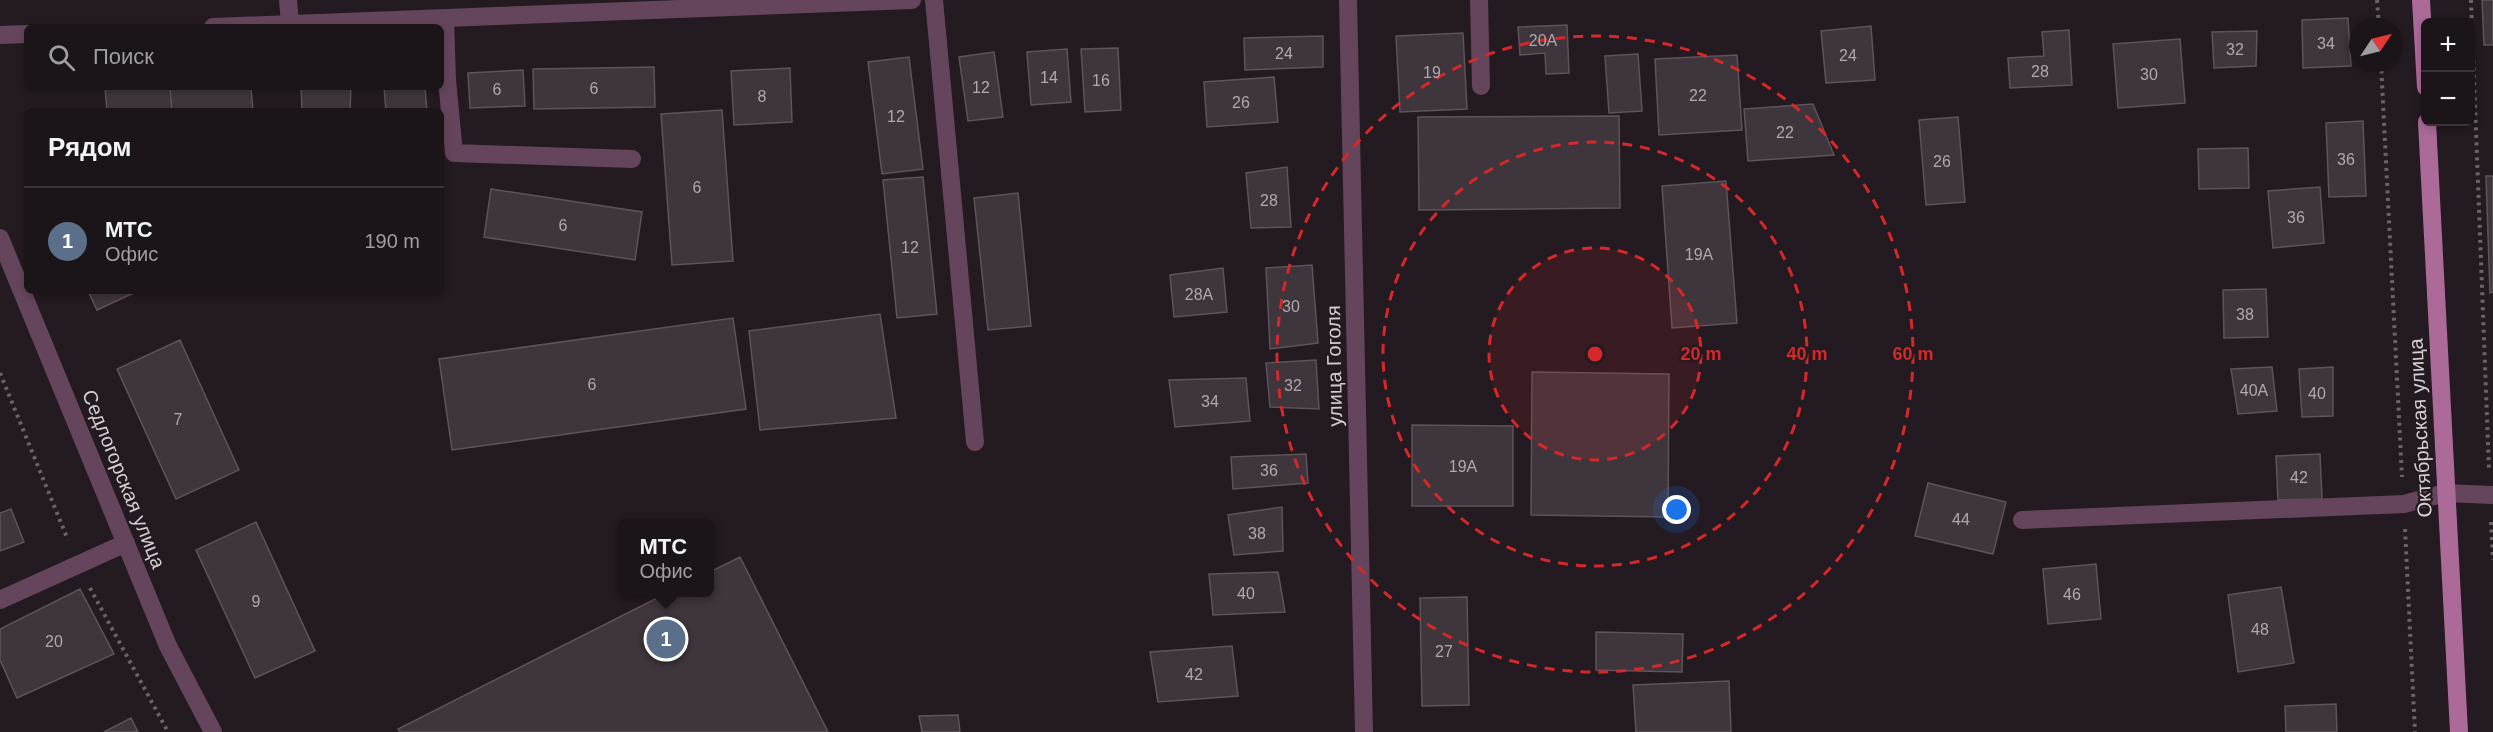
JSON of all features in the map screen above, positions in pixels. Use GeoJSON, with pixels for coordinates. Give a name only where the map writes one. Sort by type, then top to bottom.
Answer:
{"type":"FeatureCollection","features":[{"type":"Feature","properties":{"kind":"main road"},"geometry":{"type":"LineString","coordinates":[[2421,0],[2425,72]]}},
{"type":"Feature","properties":{"kind":"main road","name":"Октябрьская улица"},"geometry":{"type":"LineString","coordinates":[[2427,126],[2459,732]]}},
{"type":"Feature","properties":{"kind":"street"},"geometry":{"type":"LineString","coordinates":[[288,0],[290,24],[912,0]]}},
{"type":"Feature","properties":{"kind":"street"},"geometry":{"type":"LineString","coordinates":[[934,0],[975,442]]}},
{"type":"Feature","properties":{"kind":"street","name":"улица Гоголя"},"geometry":{"type":"LineString","coordinates":[[1348,0],[1364,732]]}},
{"type":"Feature","properties":{"kind":"street"},"geometry":{"type":"LineString","coordinates":[[1479,0],[1481,86]]}},
{"type":"Feature","properties":{"kind":"street"},"geometry":{"type":"LineString","coordinates":[[445,18],[447,80],[454,153],[632,159]]}},
{"type":"Feature","properties":{"kind":"street"},"geometry":{"type":"LineString","coordinates":[[0,35],[24,34]]}},
{"type":"Feature","properties":{"kind":"street","name":"Седлогорская улица"},"geometry":{"type":"LineString","coordinates":[[0,238],[168,646],[213,732]]}},
{"type":"Feature","properties":{"kind":"street"},"geometry":{"type":"LineString","coordinates":[[2022,520],[2404,504],[2445,493],[2491,495]]}},
{"type":"Feature","properties":{"kind":"street"},"geometry":{"type":"LineString","coordinates":[[0,600],[126,543]]}},
{"type":"Feature","properties":{"kind":"path"},"geometry":{"type":"LineString","coordinates":[[2377,0],[2378,18]]}},
{"type":"Feature","properties":{"kind":"path"},"geometry":{"type":"LineString","coordinates":[[2471,0],[2493,560]]}},
{"type":"Feature","properties":{"kind":"path"},"geometry":{"type":"LineString","coordinates":[[2381,72],[2415,732]]}},
{"type":"Feature","properties":{"kind":"building"},"geometry":{"type":"Polygon","coordinates":[[[2482,0],[2493,0],[2493,45],[2484,45],[2482,0]]]}},
{"type":"Feature","properties":{"kind":"building"},"geometry":{"type":"Polygon","coordinates":[[[2348,18],[2349,66],[2303,68],[2302,20],[2348,18]]]}},
{"type":"Feature","properties":{"kind":"building"},"geometry":{"type":"Polygon","coordinates":[[[1567,25],[1569,73],[1546,74],[1545,53],[1520,55],[1518,27],[1567,25]]]}},
{"type":"Feature","properties":{"kind":"building"},"geometry":{"type":"Polygon","coordinates":[[[1871,26],[1875,80],[1826,83],[1821,31],[1871,26]]]}},
{"type":"Feature","properties":{"kind":"building"},"geometry":{"type":"Polygon","coordinates":[[[2069,30],[2072,85],[2010,88],[2008,58],[2044,56],[2042,32],[2069,30]]]}},
{"type":"Feature","properties":{"kind":"building"},"geometry":{"type":"Polygon","coordinates":[[[2257,31],[2256,66],[2214,68],[2212,32],[2257,31]]]}},
{"type":"Feature","properties":{"kind":"building"},"geometry":{"type":"Polygon","coordinates":[[[1463,33],[1467,109],[1400,112],[1396,36],[1463,33]]]}},
{"type":"Feature","properties":{"kind":"building"},"geometry":{"type":"Polygon","coordinates":[[[1323,36],[1323,67],[1245,70],[1244,38],[1323,36]]]}},
{"type":"Feature","properties":{"kind":"building"},"geometry":{"type":"Polygon","coordinates":[[[2180,39],[2185,103],[2118,108],[2113,44],[2180,39]]]}},
{"type":"Feature","properties":{"kind":"building"},"geometry":{"type":"Polygon","coordinates":[[[1118,48],[1121,110],[1085,112],[1081,49],[1118,48]]]}},
{"type":"Feature","properties":{"kind":"building"},"geometry":{"type":"Polygon","coordinates":[[[1067,49],[1071,102],[1031,105],[1027,52],[1067,49]]]}},
{"type":"Feature","properties":{"kind":"building"},"geometry":{"type":"Polygon","coordinates":[[[994,52],[1003,117],[968,121],[959,57],[994,52]]]}},
{"type":"Feature","properties":{"kind":"building"},"geometry":{"type":"Polygon","coordinates":[[[1638,54],[1642,111],[1609,113],[1605,56],[1638,54]]]}},
{"type":"Feature","properties":{"kind":"building"},"geometry":{"type":"Polygon","coordinates":[[[1737,55],[1742,130],[1659,135],[1655,59],[1737,55]]]}},
{"type":"Feature","properties":{"kind":"building"},"geometry":{"type":"Polygon","coordinates":[[[909,57],[923,169],[882,174],[868,62],[909,57]]]}},
{"type":"Feature","properties":{"kind":"building"},"geometry":{"type":"Polygon","coordinates":[[[654,67],[655,107],[534,109],[533,69],[654,67]]]}},
{"type":"Feature","properties":{"kind":"building"},"geometry":{"type":"Polygon","coordinates":[[[790,68],[792,122],[734,125],[731,71],[790,68]]]}},
{"type":"Feature","properties":{"kind":"building"},"geometry":{"type":"Polygon","coordinates":[[[523,70],[525,106],[470,108],[468,73],[523,70]]]}},
{"type":"Feature","properties":{"kind":"building"},"geometry":{"type":"Polygon","coordinates":[[[1274,77],[1278,122],[1207,127],[1204,82],[1274,77]]]}},
{"type":"Feature","properties":{"kind":"building"},"geometry":{"type":"Polygon","coordinates":[[[105,90],[170,90],[172,108],[107,108],[105,90]]]}},
{"type":"Feature","properties":{"kind":"building"},"geometry":{"type":"Polygon","coordinates":[[[170,90],[251,90],[253,108],[172,108],[170,90]]]}},
{"type":"Feature","properties":{"kind":"building"},"geometry":{"type":"Polygon","coordinates":[[[301,90],[351,90],[350,108],[302,108],[301,90]]]}},
{"type":"Feature","properties":{"kind":"building"},"geometry":{"type":"Polygon","coordinates":[[[384,90],[425,90],[427,108],[386,108],[384,90]]]}},
{"type":"Feature","properties":{"kind":"building"},"geometry":{"type":"Polygon","coordinates":[[[1813,104],[1834,155],[1748,161],[1744,109],[1813,104]]]}},
{"type":"Feature","properties":{"kind":"building"},"geometry":{"type":"Polygon","coordinates":[[[722,110],[733,261],[672,265],[661,114],[722,110]]]}},
{"type":"Feature","properties":{"kind":"building"},"geometry":{"type":"Polygon","coordinates":[[[1619,116],[1620,208],[1419,210],[1418,117],[1619,116]]]}},
{"type":"Feature","properties":{"kind":"building"},"geometry":{"type":"Polygon","coordinates":[[[1958,117],[1965,202],[1926,205],[1919,120],[1958,117]]]}},
{"type":"Feature","properties":{"kind":"building"},"geometry":{"type":"Polygon","coordinates":[[[2363,121],[2366,196],[2329,197],[2326,123],[2363,121]]]}},
{"type":"Feature","properties":{"kind":"building"},"geometry":{"type":"Polygon","coordinates":[[[2248,148],[2249,188],[2199,189],[2198,149],[2248,148]]]}},
{"type":"Feature","properties":{"kind":"building"},"geometry":{"type":"Polygon","coordinates":[[[1287,167],[1291,227],[1251,228],[1246,173],[1287,167]]]}},
{"type":"Feature","properties":{"kind":"building"},"geometry":{"type":"Polygon","coordinates":[[[2486,176],[2493,176],[2493,292],[2490,293],[2486,176]]]}},
{"type":"Feature","properties":{"kind":"building"},"geometry":{"type":"Polygon","coordinates":[[[923,177],[937,314],[897,318],[883,180],[923,177]]]}},
{"type":"Feature","properties":{"kind":"building"},"geometry":{"type":"Polygon","coordinates":[[[1726,181],[1737,323],[1672,328],[1662,186],[1726,181]]]}},
{"type":"Feature","properties":{"kind":"building"},"geometry":{"type":"Polygon","coordinates":[[[2320,187],[2324,243],[2273,248],[2268,191],[2320,187]]]}},
{"type":"Feature","properties":{"kind":"building"},"geometry":{"type":"Polygon","coordinates":[[[491,189],[642,212],[635,260],[484,237],[491,189]]]}},
{"type":"Feature","properties":{"kind":"building"},"geometry":{"type":"Polygon","coordinates":[[[1018,193],[1031,326],[988,330],[974,198],[1018,193]]]}},
{"type":"Feature","properties":{"kind":"building"},"geometry":{"type":"Polygon","coordinates":[[[1312,265],[1318,343],[1270,349],[1266,268],[1312,265]]]}},
{"type":"Feature","properties":{"kind":"building"},"geometry":{"type":"Polygon","coordinates":[[[1223,268],[1227,312],[1174,317],[1170,275],[1223,268]]]}},
{"type":"Feature","properties":{"kind":"building"},"geometry":{"type":"Polygon","coordinates":[[[2266,289],[2268,337],[2224,338],[2223,290],[2266,289]]]}},
{"type":"Feature","properties":{"kind":"building"},"geometry":{"type":"Polygon","coordinates":[[[89,294],[132,294],[97,310],[89,294]]]}},
{"type":"Feature","properties":{"kind":"building"},"geometry":{"type":"Polygon","coordinates":[[[89,294],[132,294],[97,310],[89,294]]]}},
{"type":"Feature","properties":{"kind":"building"},"geometry":{"type":"Polygon","coordinates":[[[880,314],[896,418],[760,430],[749,331],[880,314]]]}},
{"type":"Feature","properties":{"kind":"building"},"geometry":{"type":"Polygon","coordinates":[[[733,318],[746,409],[452,450],[439,359],[733,318]]]}},
{"type":"Feature","properties":{"kind":"building"},"geometry":{"type":"Polygon","coordinates":[[[180,340],[239,470],[176,499],[117,369],[180,340]]]}},
{"type":"Feature","properties":{"kind":"building"},"geometry":{"type":"Polygon","coordinates":[[[180,340],[239,470],[176,499],[117,369],[180,340]]]}},
{"type":"Feature","properties":{"kind":"building"},"geometry":{"type":"Polygon","coordinates":[[[1316,360],[1319,409],[1270,407],[1266,363],[1316,360]]]}},
{"type":"Feature","properties":{"kind":"building"},"geometry":{"type":"Polygon","coordinates":[[[2272,367],[2277,411],[2238,414],[2231,369],[2272,367]]]}},
{"type":"Feature","properties":{"kind":"building"},"geometry":{"type":"Polygon","coordinates":[[[2333,367],[2333,416],[2302,417],[2299,369],[2333,367]]]}},
{"type":"Feature","properties":{"kind":"building"},"geometry":{"type":"Polygon","coordinates":[[[1532,372],[1669,374],[1668,517],[1531,515],[1532,372]]]}},
{"type":"Feature","properties":{"kind":"building"},"geometry":{"type":"Polygon","coordinates":[[[1246,378],[1250,421],[1175,427],[1169,380],[1246,378]]]}},
{"type":"Feature","properties":{"kind":"building"},"geometry":{"type":"Polygon","coordinates":[[[1412,425],[1513,426],[1513,506],[1412,506],[1412,425]]]}},
{"type":"Feature","properties":{"kind":"building"},"geometry":{"type":"Polygon","coordinates":[[[1306,454],[1308,483],[1233,489],[1231,457],[1306,454]]]}},
{"type":"Feature","properties":{"kind":"building"},"geometry":{"type":"Polygon","coordinates":[[[2320,454],[2322,499],[2278,500],[2276,456],[2320,454]]]}},
{"type":"Feature","properties":{"kind":"building"},"geometry":{"type":"Polygon","coordinates":[[[1928,483],[2006,502],[1993,554],[1915,536],[1928,483]]]}},
{"type":"Feature","properties":{"kind":"building"},"geometry":{"type":"Polygon","coordinates":[[[1282,507],[1283,551],[1234,555],[1228,515],[1282,507]]]}},
{"type":"Feature","properties":{"kind":"building"},"geometry":{"type":"Polygon","coordinates":[[[11,509],[24,542],[0,551],[0,513],[11,509]]]}},
{"type":"Feature","properties":{"kind":"building"},"geometry":{"type":"Polygon","coordinates":[[[256,522],[315,651],[255,678],[196,550],[256,522]]]}},
{"type":"Feature","properties":{"kind":"building"},"geometry":{"type":"Polygon","coordinates":[[[740,557],[828,732],[400,732],[398,729],[659,597],[714,597],[714,570],[740,557]]]}},
{"type":"Feature","properties":{"kind":"building"},"geometry":{"type":"Polygon","coordinates":[[[2096,564],[2101,619],[2048,624],[2043,569],[2096,564]]]}},
{"type":"Feature","properties":{"kind":"building"},"geometry":{"type":"Polygon","coordinates":[[[1278,572],[1285,612],[1213,615],[1209,574],[1278,572]]]}},
{"type":"Feature","properties":{"kind":"building"},"geometry":{"type":"Polygon","coordinates":[[[2281,587],[2294,663],[2238,672],[2228,595],[2281,587]]]}},
{"type":"Feature","properties":{"kind":"building"},"geometry":{"type":"Polygon","coordinates":[[[80,589],[114,654],[17,698],[0,660],[0,629],[80,589]]]}},
{"type":"Feature","properties":{"kind":"building"},"geometry":{"type":"Polygon","coordinates":[[[1467,597],[1469,705],[1422,706],[1420,598],[1467,597]]]}},
{"type":"Feature","properties":{"kind":"building"},"geometry":{"type":"Polygon","coordinates":[[[1467,597],[1469,705],[1422,706],[1420,598],[1467,597]]]}},
{"type":"Feature","properties":{"kind":"building"},"geometry":{"type":"Polygon","coordinates":[[[1596,632],[1683,634],[1682,672],[1596,670],[1596,632]]]}},
{"type":"Feature","properties":{"kind":"building"},"geometry":{"type":"Polygon","coordinates":[[[1232,646],[1238,696],[1158,702],[1150,652],[1232,646]]]}},
{"type":"Feature","properties":{"kind":"building"},"geometry":{"type":"Polygon","coordinates":[[[1729,681],[1731,732],[1636,732],[1633,685],[1729,681]]]}},
{"type":"Feature","properties":{"kind":"building"},"geometry":{"type":"Polygon","coordinates":[[[2336,704],[2337,732],[2286,732],[2285,706],[2336,704]]]}},
{"type":"Feature","properties":{"kind":"building"},"geometry":{"type":"Polygon","coordinates":[[[958,715],[960,732],[922,732],[919,716],[958,715]]]}},
{"type":"Feature","properties":{"kind":"building"},"geometry":{"type":"Polygon","coordinates":[[[131,718],[138,732],[104,732],[131,718]]]}},
{"type":"Feature","properties":{"kind":"place","name":"МТС"},"geometry":{"type":"Point","coordinates":[666,639]}}]}
